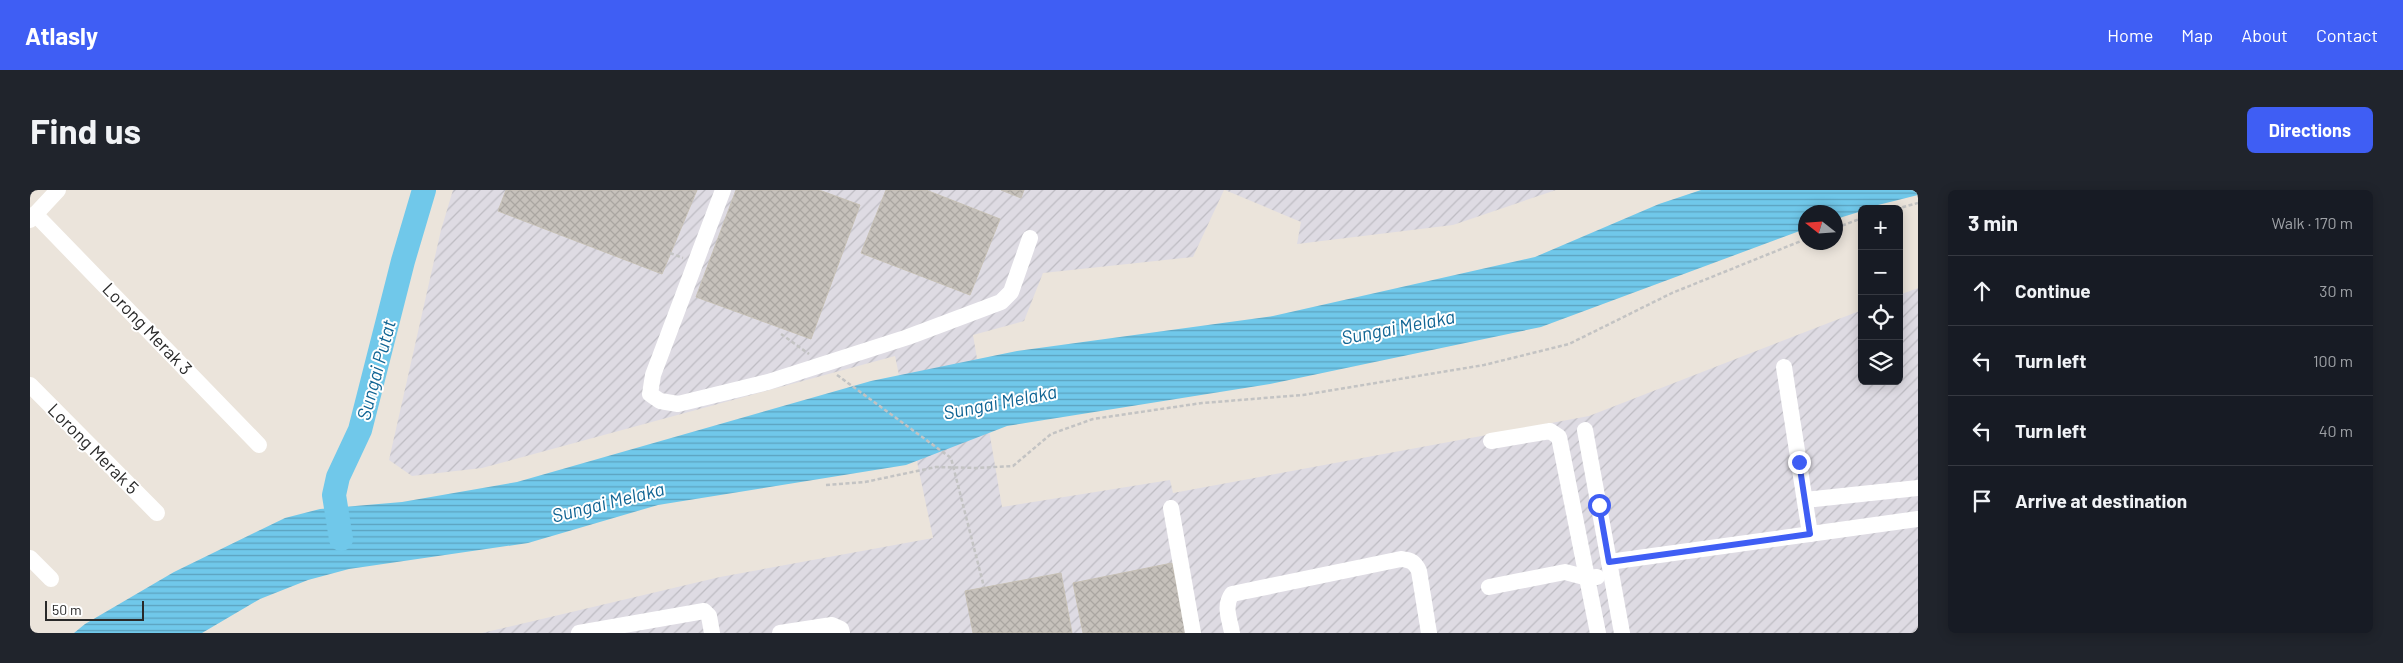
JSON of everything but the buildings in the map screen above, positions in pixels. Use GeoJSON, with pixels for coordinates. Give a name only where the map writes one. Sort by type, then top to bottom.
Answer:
{"type":"FeatureCollection","features":[{"type":"Feature","properties":{"kind":"street"},"geometry":{"type":"LineString","coordinates":[[33,217],[58,190]]}},
{"type":"Feature","properties":{"kind":"street"},"geometry":{"type":"LineString","coordinates":[[723,190],[653,375],[650,394],[660,401],[678,404],[768,382],[926,330],[1001,302],[1011,292],[1030,238]]}},
{"type":"Feature","properties":{"kind":"street","name":"Lorong Merak 3"},"geometry":{"type":"LineString","coordinates":[[33,217],[259,445]]}},
{"type":"Feature","properties":{"kind":"street"},"geometry":{"type":"LineString","coordinates":[[1784,367],[1810,534]]}},
{"type":"Feature","properties":{"kind":"street","name":"Lorong Merak 5"},"geometry":{"type":"LineString","coordinates":[[30,385],[156,513]]}},
{"type":"Feature","properties":{"kind":"street"},"geometry":{"type":"LineString","coordinates":[[1585,430],[1622,633]]}},
{"type":"Feature","properties":{"kind":"street"},"geometry":{"type":"LineString","coordinates":[[1491,442],[1550,431],[1559,437],[1598,633]]}},
{"type":"Feature","properties":{"kind":"street"},"geometry":{"type":"LineString","coordinates":[[1805,500],[1918,488]]}},
{"type":"Feature","properties":{"kind":"street"},"geometry":{"type":"LineString","coordinates":[[1171,508],[1194,633]]}},
{"type":"Feature","properties":{"kind":"street"},"geometry":{"type":"LineString","coordinates":[[1489,587],[1564,572],[1588,578],[1610,568],[1810,534],[1918,519]]}},
{"type":"Feature","properties":{"kind":"street"},"geometry":{"type":"LineString","coordinates":[[30,558],[52,579]]}},
{"type":"Feature","properties":{"kind":"street"},"geometry":{"type":"LineString","coordinates":[[1232,633],[1227,608],[1228,600],[1232,594],[1401,559],[1409,560],[1416,564],[1419,571],[1430,633]]}},
{"type":"Feature","properties":{"kind":"street"},"geometry":{"type":"LineString","coordinates":[[579,633],[704,611],[710,616],[712,633]]}},
{"type":"Feature","properties":{"kind":"street"},"geometry":{"type":"LineString","coordinates":[[780,633],[832,625],[841,629],[842,633]]}},
{"type":"Feature","properties":{"kind":"path"},"geometry":{"type":"LineString","coordinates":[[1903,207],[1918,203]]}},
{"type":"Feature","properties":{"kind":"path"},"geometry":{"type":"LineString","coordinates":[[1843,225],[1858,220]]}},
{"type":"Feature","properties":{"kind":"path"},"geometry":{"type":"LineString","coordinates":[[826,485],[865,482],[936,466],[976,468],[1013,466],[1051,434],[1093,419],[1202,403],[1303,395],[1484,365],[1569,344],[1672,293],[1798,242]]}},
{"type":"Feature","properties":{"kind":"path"},"geometry":{"type":"LineString","coordinates":[[781,334],[812,356]]}},
{"type":"Feature","properties":{"kind":"path"},"geometry":{"type":"LineString","coordinates":[[835,373],[951,458],[984,587]]}},
{"type":"Feature","properties":{"kind":"shaded area"},"geometry":{"type":"Polygon","coordinates":[[[453,190],[1224,190],[1193,257],[1043,273],[1024,321],[973,335],[1002,507],[1170,480],[1173,493],[1589,416],[1858,312],[1858,385],[1903,385],[1903,294],[1918,288],[1918,633],[482,633],[720,577],[933,538],[895,356],[482,468],[412,476],[389,460],[441,230],[453,190]]]}},
{"type":"Feature","properties":{"kind":"shaded area"},"geometry":{"type":"Polygon","coordinates":[[[1225,190],[1556,190],[1453,225],[1297,244],[1301,222],[1225,190]]]}},
{"type":"Feature","properties":{"kind":"water","name":"Sungai Melaka"},"geometry":{"type":"Polygon","coordinates":[[[1701,190],[1918,190],[1918,195],[1878,205],[1858,205],[1858,212],[1843,217],[1843,205],[1798,205],[1798,232],[1541,327],[1270,384],[1007,426],[906,465],[658,505],[528,543],[349,569],[308,580],[260,599],[202,633],[74,633],[85,624],[174,572],[285,518],[320,509],[402,502],[517,482],[871,381],[1017,351],[1273,316],[1535,257],[1659,204],[1701,190]]]}},
{"type":"Feature","properties":{"kind":"waterway","name":"Sungai Putat"},"geometry":{"type":"LineString","coordinates":[[341,539],[334,495],[338,477],[360,430],[403,261],[424,190]]}},
{"type":"Feature","properties":{"kind":"route"},"geometry":{"type":"LineString","coordinates":[[1599,505],[1609,562],[1810,534],[1799,462]]}}]}
